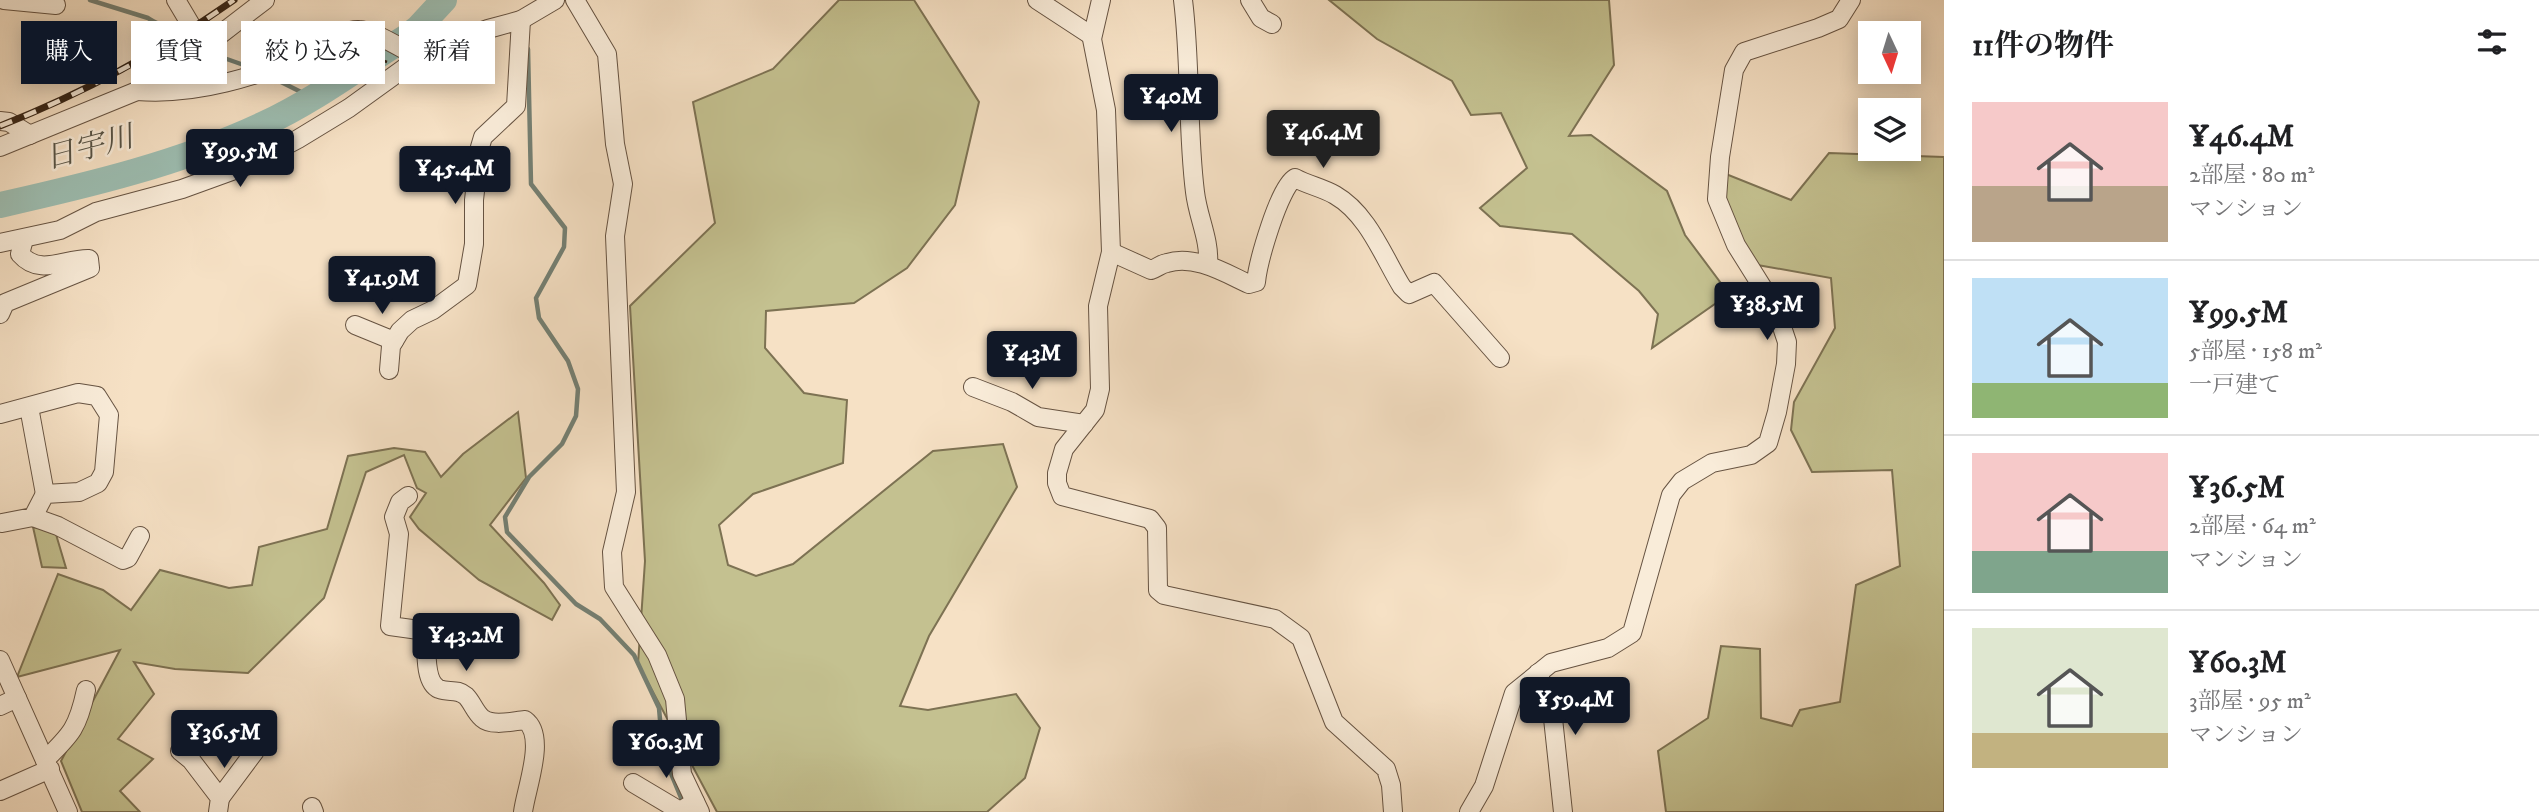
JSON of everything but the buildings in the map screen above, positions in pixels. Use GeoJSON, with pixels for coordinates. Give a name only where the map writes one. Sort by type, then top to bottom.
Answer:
{"type":"FeatureCollection","features":[{"type":"Feature","properties":{"kind":"street"},"geometry":{"type":"LineString","coordinates":[[4,0],[56,5]]}},
{"type":"Feature","properties":{"kind":"street"},"geometry":{"type":"LineString","coordinates":[[176,0],[186,21]]}},
{"type":"Feature","properties":{"kind":"street"},"geometry":{"type":"LineString","coordinates":[[227,29],[265,0]]}},
{"type":"Feature","properties":{"kind":"street"},"geometry":{"type":"LineString","coordinates":[[495,27],[527,18],[555,0]]}},
{"type":"Feature","properties":{"kind":"street"},"geometry":{"type":"LineString","coordinates":[[575,0],[607,54],[615,144],[623,184],[615,236],[626,492],[612,552],[614,587],[657,655],[675,699],[682,774],[692,807]]}},
{"type":"Feature","properties":{"kind":"street"},"geometry":{"type":"LineString","coordinates":[[1037,0],[1092,36]]}},
{"type":"Feature","properties":{"kind":"street"},"geometry":{"type":"LineString","coordinates":[[1101,0],[1092,36],[1106,110],[1111,252],[1098,306],[1100,389],[1095,410],[1064,449],[1057,483],[1062,496],[1150,519],[1157,528],[1158,590],[1164,594],[1275,619],[1301,638],[1334,722],[1386,769],[1391,785],[1393,812]]}},
{"type":"Feature","properties":{"kind":"street"},"geometry":{"type":"LineString","coordinates":[[1183,0],[1188,44],[1195,192],[1209,246],[1208,265]]}},
{"type":"Feature","properties":{"kind":"street"},"geometry":{"type":"LineString","coordinates":[[1250,0],[1261,18],[1272,24]]}},
{"type":"Feature","properties":{"kind":"street"},"geometry":{"type":"LineString","coordinates":[[1469,812],[1484,786],[1514,693],[1551,663],[1608,648],[1632,633],[1671,495],[1682,481],[1713,463],[1751,454],[1768,443],[1777,412],[1787,342],[1776,309],[1736,245],[1717,199],[1720,157],[1734,70],[1744,52],[1839,19],[1851,0]]}},
{"type":"Feature","properties":{"kind":"street"},"geometry":{"type":"LineString","coordinates":[[389,370],[394,341],[411,320],[433,310],[467,285],[474,244],[474,200],[480,147],[483,137],[516,106],[527,18]]}},
{"type":"Feature","properties":{"kind":"street"},"geometry":{"type":"LineString","coordinates":[[137,91],[178,91],[260,72],[313,53],[351,31],[362,30],[399,47]]}},
{"type":"Feature","properties":{"kind":"street"},"geometry":{"type":"LineString","coordinates":[[0,243],[60,230],[96,212],[182,189],[251,164],[349,108],[399,68]]}},
{"type":"Feature","properties":{"kind":"street"},"geometry":{"type":"LineString","coordinates":[[0,147],[137,91],[148,84]]}},
{"type":"Feature","properties":{"kind":"street"},"geometry":{"type":"LineString","coordinates":[[0,121],[9,122],[30,135]]}},
{"type":"Feature","properties":{"kind":"street"},"geometry":{"type":"LineString","coordinates":[[1111,252],[1151,270],[1165,263],[1181,261],[1208,265],[1249,284],[1256,282],[1269,229],[1288,183],[1295,178],[1333,193],[1354,209],[1402,287],[1409,294],[1434,283],[1500,358]]}},
{"type":"Feature","properties":{"kind":"street"},"geometry":{"type":"LineString","coordinates":[[0,314],[5,303],[90,268],[89,259],[79,259],[54,267],[27,261],[20,254],[24,239]]}},
{"type":"Feature","properties":{"kind":"street"},"geometry":{"type":"LineString","coordinates":[[355,325],[394,341]]}},
{"type":"Feature","properties":{"kind":"street"},"geometry":{"type":"LineString","coordinates":[[973,387],[1013,402],[1038,417],[1084,424]]}},
{"type":"Feature","properties":{"kind":"street"},"geometry":{"type":"LineString","coordinates":[[0,414],[78,393],[97,396],[109,415],[104,472],[98,483],[79,492],[45,494]]}},
{"type":"Feature","properties":{"kind":"street"},"geometry":{"type":"LineString","coordinates":[[29,407],[45,494],[33,517]]}},
{"type":"Feature","properties":{"kind":"street"},"geometry":{"type":"LineString","coordinates":[[408,496],[400,502],[394,517],[399,534],[390,626],[426,631],[430,676],[434,684],[439,689],[458,691],[468,697],[482,719],[492,723],[525,720],[532,724],[536,736],[535,754],[523,812]]}},
{"type":"Feature","properties":{"kind":"street"},"geometry":{"type":"LineString","coordinates":[[2,523],[33,517],[58,526],[123,560],[128,558],[140,536]]}},
{"type":"Feature","properties":{"kind":"street"},"geometry":{"type":"LineString","coordinates":[[0,660],[68,812]]}},
{"type":"Feature","properties":{"kind":"street"},"geometry":{"type":"LineString","coordinates":[[1538,673],[1552,709],[1563,812]]}},
{"type":"Feature","properties":{"kind":"street"},"geometry":{"type":"LineString","coordinates":[[0,791],[47,765],[71,735],[80,716],[86,690]]}},
{"type":"Feature","properties":{"kind":"street"},"geometry":{"type":"LineString","coordinates":[[0,706],[17,698]]}},
{"type":"Feature","properties":{"kind":"street"},"geometry":{"type":"LineString","coordinates":[[180,751],[191,760],[219,805],[256,751]]}},
{"type":"Feature","properties":{"kind":"street"},"geometry":{"type":"LineString","coordinates":[[633,783],[692,807]]}},
{"type":"Feature","properties":{"kind":"shaded area"},"geometry":{"type":"Polygon","coordinates":[[[839,0],[914,0],[979,102],[955,205],[907,268],[854,303],[766,311],[765,348],[804,393],[847,400],[843,463],[753,494],[719,525],[728,565],[756,576],[793,564],[933,451],[1003,444],[1017,487],[929,636],[900,706],[928,710],[1016,694],[1040,728],[1025,778],[987,812],[717,812],[638,664],[645,561],[630,306],[715,223],[693,102],[773,69],[839,0]]]}},
{"type":"Feature","properties":{"kind":"shaded area"},"geometry":{"type":"Polygon","coordinates":[[[1329,0],[1609,0],[1614,65],[1569,136],[1591,135],[1667,191],[1685,235],[1729,294],[1652,348],[1658,314],[1639,291],[1572,234],[1500,226],[1480,208],[1527,168],[1501,113],[1471,115],[1452,81],[1377,39],[1329,0]]]}},
{"type":"Feature","properties":{"kind":"shaded area"},"geometry":{"type":"Polygon","coordinates":[[[1829,153],[1858,154],[1858,161],[1921,161],[1921,156],[1944,157],[1944,812],[1666,812],[1658,751],[1708,718],[1721,646],[1760,649],[1761,718],[1792,726],[1800,710],[1840,702],[1856,585],[1900,566],[1892,470],[1812,472],[1791,430],[1794,402],[1835,328],[1831,278],[1752,264],[1716,189],[1726,174],[1791,200],[1829,153]]]}},
{"type":"Feature","properties":{"kind":"shaded area"},"geometry":{"type":"Polygon","coordinates":[[[518,412],[526,478],[490,525],[544,583],[560,605],[552,620],[479,580],[419,529],[410,517],[426,493],[417,488],[404,455],[366,472],[324,598],[248,673],[175,669],[134,662],[154,694],[118,739],[153,759],[120,791],[140,812],[82,812],[61,761],[120,650],[17,677],[58,574],[103,590],[131,610],[160,570],[229,588],[252,585],[259,547],[327,529],[348,456],[394,448],[425,452],[441,477],[463,454],[518,412]]]}},
{"type":"Feature","properties":{"kind":"shaded area"},"geometry":{"type":"Polygon","coordinates":[[[33,527],[55,531],[66,568],[42,567],[33,527]]]}},
{"type":"Feature","properties":{"kind":"waterway"},"geometry":{"type":"LineString","coordinates":[[90,0],[153,21]]}},
{"type":"Feature","properties":{"kind":"waterway","name":"日宇川"},"geometry":{"type":"LineString","coordinates":[[0,205],[101,181],[167,161],[264,124],[318,94],[405,38],[444,0]]}},
{"type":"Feature","properties":{"kind":"waterway"},"geometry":{"type":"LineString","coordinates":[[528,49],[531,184],[565,228],[564,247],[536,298],[539,318],[568,361],[578,389],[576,416],[562,444],[529,477],[505,517],[507,532],[576,604],[600,619],[634,655],[659,708],[663,754],[684,805]]}},
{"type":"Feature","properties":{"kind":"waterway"},"geometry":{"type":"LineString","coordinates":[[227,59],[241,64]]}},
{"type":"Feature","properties":{"kind":"waterway"},"geometry":{"type":"LineString","coordinates":[[285,84],[311,97]]}},
{"type":"Feature","properties":{"kind":"railway"},"geometry":{"type":"LineString","coordinates":[[0,126],[62,100],[121,70],[234,0]]}}]}
